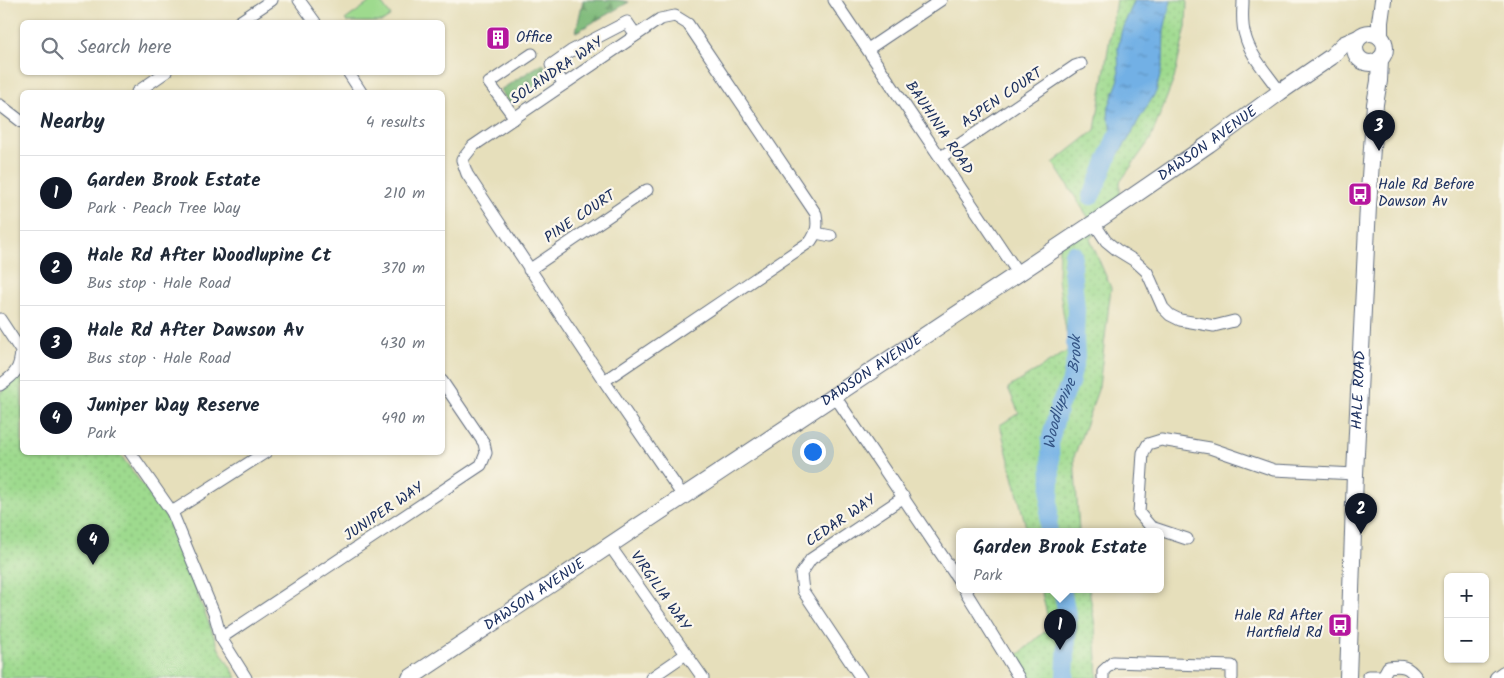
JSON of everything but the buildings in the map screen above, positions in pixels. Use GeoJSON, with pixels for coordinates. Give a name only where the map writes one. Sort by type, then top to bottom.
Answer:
{"type":"FeatureCollection","features":[{"type":"Feature","properties":{"kind":"main road"},"geometry":{"type":"LineString","coordinates":[[1368,36],[1374,17],[1376,0]]}},
{"type":"Feature","properties":{"kind":"main road"},"geometry":{"type":"LineString","coordinates":[[1369,61],[1356,56],[1354,50],[1355,43],[1368,36],[1380,22],[1383,0]]}},
{"type":"Feature","properties":{"kind":"main road","name":"DAWSON AVENUE"},"geometry":{"type":"LineString","coordinates":[[410,678],[1094,223],[1331,57],[1344,44],[1368,36]]}},
{"type":"Feature","properties":{"kind":"main road"},"geometry":{"type":"LineString","coordinates":[[1331,57],[1369,61],[1383,55],[1385,45],[1368,36]]}},
{"type":"Feature","properties":{"kind":"main road","name":"HALE ROAD"},"geometry":{"type":"LineString","coordinates":[[1348,677],[1355,474],[1375,104],[1379,81],[1369,61]]}},
{"type":"Feature","properties":{"kind":"street"},"geometry":{"type":"LineString","coordinates":[[242,20],[272,0]]}},
{"type":"Feature","properties":{"kind":"street"},"geometry":{"type":"LineString","coordinates":[[300,0],[314,20]]}},
{"type":"Feature","properties":{"kind":"street","name":"BAUHINIA ROAD"},"geometry":{"type":"LineString","coordinates":[[834,0],[1018,273]]}},
{"type":"Feature","properties":{"kind":"street"},"geometry":{"type":"LineString","coordinates":[[868,50],[941,0]]}},
{"type":"Feature","properties":{"kind":"street"},"geometry":{"type":"LineString","coordinates":[[1243,0],[1242,18],[1244,35],[1251,51],[1280,92]]}},
{"type":"Feature","properties":{"kind":"street","name":"SOLANDRA WAY"},"geometry":{"type":"LineString","coordinates":[[682,496],[466,174],[462,160],[473,146],[660,18],[675,16],[688,24],[816,214],[818,223],[816,233]]}},
{"type":"Feature","properties":{"kind":"street"},"geometry":{"type":"LineString","coordinates":[[564,84],[551,65],[571,51],[627,22],[636,35]]}},
{"type":"Feature","properties":{"kind":"street"},"geometry":{"type":"LineString","coordinates":[[514,118],[489,83],[532,54]]}},
{"type":"Feature","properties":{"kind":"street","name":"ASPEN COURT"},"geometry":{"type":"LineString","coordinates":[[941,157],[1075,66],[1081,64]]}},
{"type":"Feature","properties":{"kind":"street"},"geometry":{"type":"LineString","coordinates":[[140,90],[162,75]]}},
{"type":"Feature","properties":{"kind":"street"},"geometry":{"type":"LineString","coordinates":[[350,75],[359,90]]}},
{"type":"Feature","properties":{"kind":"street"},"geometry":{"type":"LineString","coordinates":[[0,105],[20,120]]}},
{"type":"Feature","properties":{"kind":"street","name":"PINE COURT"},"geometry":{"type":"LineString","coordinates":[[529,270],[647,190]]}},
{"type":"Feature","properties":{"kind":"street"},"geometry":{"type":"LineString","coordinates":[[1094,223],[1106,241],[1135,261],[1147,272],[1166,312],[1180,320],[1214,326],[1234,321]]}},
{"type":"Feature","properties":{"kind":"street"},"geometry":{"type":"LineString","coordinates":[[604,381],[811,241],[816,233],[832,236]]}},
{"type":"Feature","properties":{"kind":"street"},"geometry":{"type":"LineString","coordinates":[[0,319],[20,348]]}},
{"type":"Feature","properties":{"kind":"street"},"geometry":{"type":"LineString","coordinates":[[0,385],[10,379],[19,367],[20,362]]}},
{"type":"Feature","properties":{"kind":"street","name":"JUNIPER WAY"},"geometry":{"type":"LineString","coordinates":[[221,638],[481,465],[486,453],[484,442],[445,385]]}},
{"type":"Feature","properties":{"kind":"street"},"geometry":{"type":"LineString","coordinates":[[834,395],[956,576]]}},
{"type":"Feature","properties":{"kind":"street"},"geometry":{"type":"LineString","coordinates":[[1153,528],[1150,527],[1139,513],[1143,453],[1148,444],[1161,440],[1210,448],[1274,470],[1355,474]]}},
{"type":"Feature","properties":{"kind":"street"},"geometry":{"type":"LineString","coordinates":[[132,455],[172,512],[215,616],[221,638],[246,678]]}},
{"type":"Feature","properties":{"kind":"street"},"geometry":{"type":"LineString","coordinates":[[172,512],[261,455]]}},
{"type":"Feature","properties":{"kind":"street","name":"CEDAR WAY"},"geometry":{"type":"LineString","coordinates":[[861,678],[803,591],[801,574],[811,559],[904,497]]}},
{"type":"Feature","properties":{"kind":"street"},"geometry":{"type":"LineString","coordinates":[[1164,532],[1187,539]]}},
{"type":"Feature","properties":{"kind":"street","name":"VIRGILIA WAY"},"geometry":{"type":"LineString","coordinates":[[610,546],[703,678]]}},
{"type":"Feature","properties":{"kind":"street"},"geometry":{"type":"LineString","coordinates":[[966,593],[1019,678]]}},
{"type":"Feature","properties":{"kind":"street","name":"VIRGILIA WAY"},"geometry":{"type":"LineString","coordinates":[[651,678],[686,654]]}},
{"type":"Feature","properties":{"kind":"street"},"geometry":{"type":"LineString","coordinates":[[1103,678],[1103,671],[1113,662],[1232,666],[1232,678]]}},
{"type":"Feature","properties":{"kind":"street"},"geometry":{"type":"LineString","coordinates":[[1348,677],[1383,676],[1388,668],[1403,667],[1411,670],[1417,678]]}},
{"type":"Feature","properties":{"kind":"street"},"geometry":{"type":"LineString","coordinates":[[1497,678],[1504,673]]}},
{"type":"Feature","properties":{"kind":"green space"},"geometry":{"type":"Polygon","coordinates":[[[373,0],[379,0],[391,16],[385,20],[345,20],[373,0]]]}},
{"type":"Feature","properties":{"kind":"green space"},"geometry":{"type":"Polygon","coordinates":[[[583,0],[617,0],[629,2],[576,32],[583,0]]]}},
{"type":"Feature","properties":{"kind":"green space"},"geometry":{"type":"Polygon","coordinates":[[[1116,0],[1187,0],[1186,27],[1174,79],[1150,140],[1120,182],[1120,199],[1090,239],[1111,288],[1099,387],[1074,457],[1079,528],[1026,528],[1000,425],[1019,413],[1008,388],[1069,350],[1058,279],[1059,244],[1090,220],[1053,163],[1095,130],[1116,0]]]}},
{"type":"Feature","properties":{"kind":"green space"},"geometry":{"type":"Polygon","coordinates":[[[543,63],[551,76],[509,103],[500,90],[543,63]]]}},
{"type":"Feature","properties":{"kind":"green space"},"geometry":{"type":"Polygon","coordinates":[[[20,377],[20,455],[120,455],[169,521],[219,649],[237,678],[0,678],[0,392],[20,377]]]}},
{"type":"Feature","properties":{"kind":"green space"},"geometry":{"type":"Polygon","coordinates":[[[1042,593],[1090,593],[1095,626],[1098,678],[1023,678],[1013,659],[1050,627],[1042,593]]]}},
{"type":"Feature","properties":{"kind":"water"},"geometry":{"type":"Polygon","coordinates":[[[1135,0],[1171,0],[1164,30],[1163,63],[1156,92],[1114,161],[1103,157],[1111,131],[1111,124],[1108,119],[1109,106],[1119,79],[1118,47],[1122,29],[1135,0]]]}},
{"type":"Feature","properties":{"kind":"waterway","name":"Woodlupine Brook"},"geometry":{"type":"LineString","coordinates":[[1091,196],[1116,137]]}},
{"type":"Feature","properties":{"kind":"waterway","name":"Woodlupine Brook"},"geometry":{"type":"LineString","coordinates":[[1048,528],[1051,482],[1050,441],[1059,406],[1070,384],[1076,357],[1073,254]]}},
{"type":"Feature","properties":{"kind":"waterway","name":"Woodlupine Brook"},"geometry":{"type":"LineString","coordinates":[[1063,593],[1068,619],[1065,678]]}},
{"type":"Feature","properties":{"kind":"place","name":"Office"},"geometry":{"type":"Point","coordinates":[498,38]}},
{"type":"Feature","properties":{"kind":"place","name":"Hale Rd After Dawson Av"},"geometry":{"type":"Point","coordinates":[1379,151]}},
{"type":"Feature","properties":{"kind":"place","name":"Hale Rd Before Dawson Av"},"geometry":{"type":"Point","coordinates":[1360,194]}},
{"type":"Feature","properties":{"kind":"place","name":"Hale Rd After Woodlupine Ct"},"geometry":{"type":"Point","coordinates":[1361,534]}},
{"type":"Feature","properties":{"kind":"place","name":"Juniper Way Reserve"},"geometry":{"type":"Point","coordinates":[93,565]}},
{"type":"Feature","properties":{"kind":"place","name":"Hale Rd After Hartfield Rd"},"geometry":{"type":"Point","coordinates":[1340,625]}},
{"type":"Feature","properties":{"kind":"place","name":"Garden Brook Estate"},"geometry":{"type":"Point","coordinates":[1060,650]}}]}
